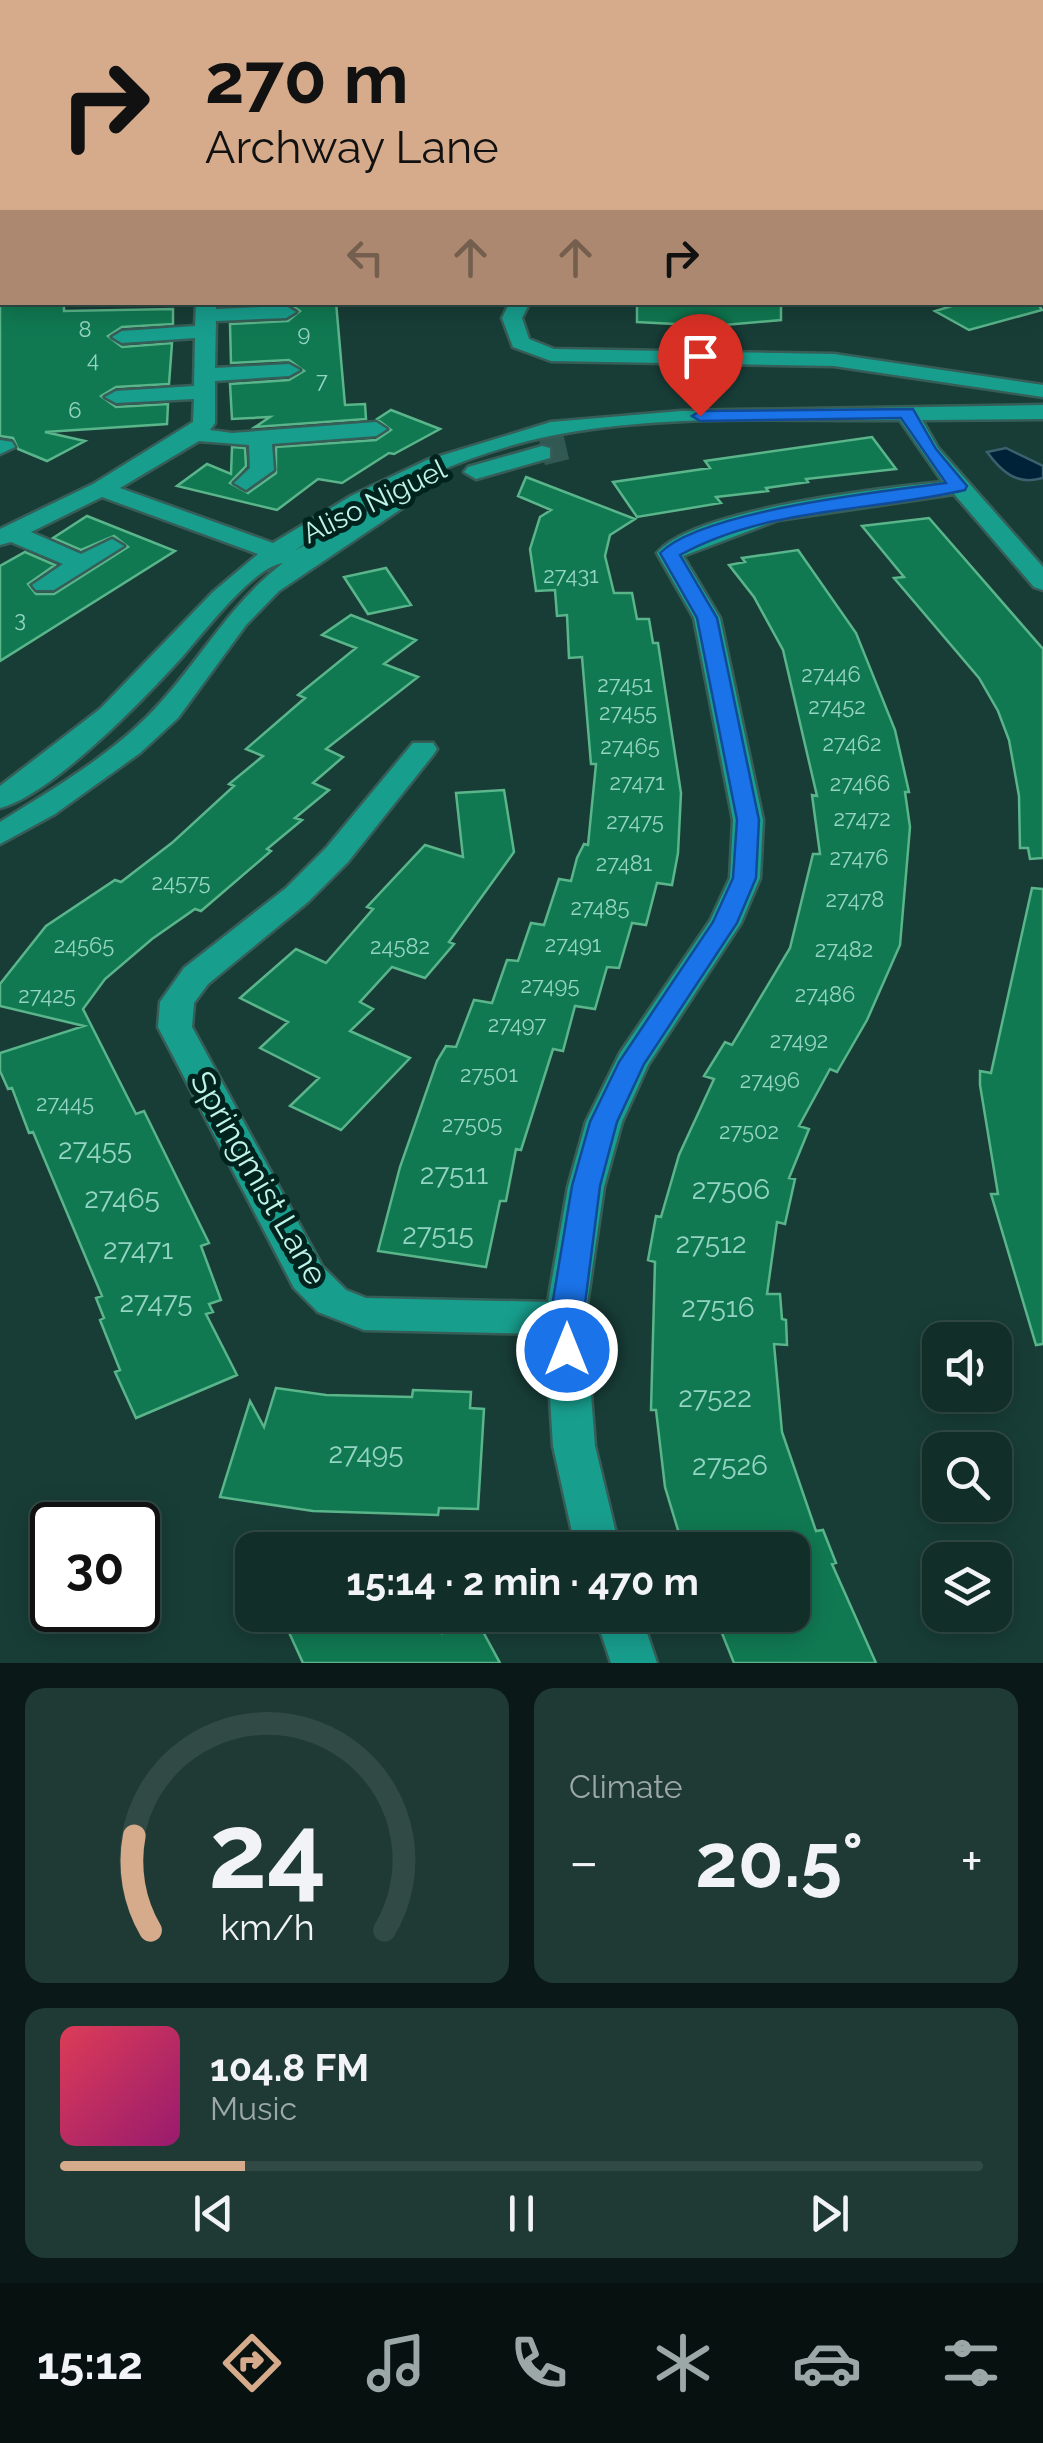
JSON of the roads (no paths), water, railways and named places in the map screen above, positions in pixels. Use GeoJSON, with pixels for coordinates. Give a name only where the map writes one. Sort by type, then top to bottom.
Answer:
{"type":"FeatureCollection","features":[{"type":"Feature","properties":{"kind":"street"},"geometry":{"type":"LineString","coordinates":[[518,305],[512,318],[520,343],[551,356],[834,360],[1043,391]]}},
{"type":"Feature","properties":{"kind":"street"},"geometry":{"type":"LineString","coordinates":[[122,335],[205,317],[286,313]]}},
{"type":"Feature","properties":{"kind":"street"},"geometry":{"type":"LineString","coordinates":[[7,536],[101,490],[195,434],[204,423],[205,317]]}},
{"type":"Feature","properties":{"kind":"street"},"geometry":{"type":"LineString","coordinates":[[116,397],[289,370]]}},
{"type":"Feature","properties":{"kind":"street"},"geometry":{"type":"LineString","coordinates":[[907,412],[929,451],[1043,582]]}},
{"type":"Feature","properties":{"kind":"street","name":"Aliso Niguel"},"geometry":{"type":"LineString","coordinates":[[0,800],[53,763],[126,700],[221,598],[403,490],[523,436],[575,439],[722,416],[1043,412]]}},
{"type":"Feature","properties":{"kind":"street"},"geometry":{"type":"LineString","coordinates":[[195,434],[323,444],[376,429]]}},
{"type":"Feature","properties":{"kind":"street"},"geometry":{"type":"LineString","coordinates":[[246,483],[262,470],[260,438]]}},
{"type":"Feature","properties":{"kind":"street","name":"Aliso Niguel"},"geometry":{"type":"LineString","coordinates":[[403,490],[542,454]]}},
{"type":"Feature","properties":{"kind":"street"},"geometry":{"type":"LineString","coordinates":[[594,1532],[574,1446],[565,1318],[586,1186],[604,1122],[632,1062],[725,923],[744,878],[748,820],[707,618],[669,553],[695,539],[813,506],[958,486]]}},
{"type":"Feature","properties":{"kind":"street"},"geometry":{"type":"LineString","coordinates":[[101,490],[288,557]]}},
{"type":"Feature","properties":{"kind":"street"},"geometry":{"type":"LineString","coordinates":[[7,536],[82,564]]}},
{"type":"Feature","properties":{"kind":"street"},"geometry":{"type":"LineString","coordinates":[[45,585],[112,546]]}},
{"type":"Feature","properties":{"kind":"street","name":"Aliso Niguel"},"geometry":{"type":"LineString","coordinates":[[0,835],[89,777],[165,714],[214,657],[238,619],[288,557]]}},
{"type":"Feature","properties":{"kind":"street","name":"Springmist Lane"},"geometry":{"type":"LineString","coordinates":[[423,749],[337,856],[297,895],[196,976],[176,1002],[175,1028],[308,1277],[332,1302],[364,1314],[565,1318]]}},
{"type":"Feature","properties":{"kind":"street"},"geometry":{"type":"LineString","coordinates":[[624,1632],[634,1663]]}},
{"type":"Feature","properties":{"kind":"water"},"geometry":{"type":"Polygon","coordinates":[[[1006,448],[1043,466],[1043,478],[1025,480],[1010,475],[987,452],[1006,448]]]}},
{"type":"Feature","properties":{"kind":"tunnel"},"geometry":{"type":"LineString","coordinates":[[542,453],[567,447]]}}]}
